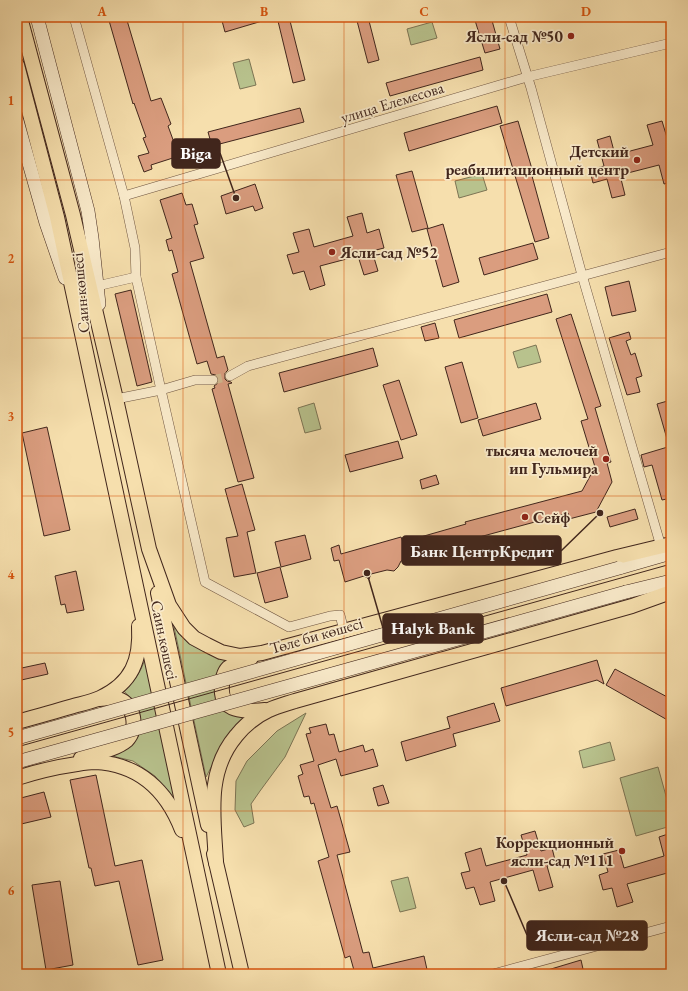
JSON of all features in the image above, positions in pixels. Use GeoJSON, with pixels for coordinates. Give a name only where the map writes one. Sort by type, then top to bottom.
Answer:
{"type":"FeatureCollection","features":[{"type":"Feature","properties":{"kind":"main road","name":"Саин көшесі"},"geometry":{"type":"LineString","coordinates":[[20,17],[73,215],[102,340]]}},
{"type":"Feature","properties":{"kind":"main road","name":"Саин көшесі"},"geometry":{"type":"LineString","coordinates":[[37,17],[88,211],[102,340]]}},
{"type":"Feature","properties":{"kind":"main road","name":"Саин көшесі"},"geometry":{"type":"LineString","coordinates":[[17,65],[58,217],[219,974]]}},
{"type":"Feature","properties":{"kind":"main road","name":"Саин көшесі"},"geometry":{"type":"LineString","coordinates":[[17,121],[46,223],[78,312]]}},
{"type":"Feature","properties":{"kind":"main road"},"geometry":{"type":"LineString","coordinates":[[102,340],[149,549],[169,606],[184,628],[194,638],[221,652],[240,656],[262,653]]}},
{"type":"Feature","properties":{"kind":"main road","name":"Саин көшесі"},"geometry":{"type":"LineString","coordinates":[[149,549],[216,863],[242,974]]}},
{"type":"Feature","properties":{"kind":"main road"},"geometry":{"type":"LineString","coordinates":[[269,710],[249,712],[229,706],[224,698],[222,689],[223,679],[227,669],[235,664],[262,653],[617,557],[666,549]]}},
{"type":"Feature","properties":{"kind":"main road","name":"Төле би көшесі"},"geometry":{"type":"LineString","coordinates":[[17,738],[619,568],[666,549]]}},
{"type":"Feature","properties":{"kind":"main road"},"geometry":{"type":"LineString","coordinates":[[17,722],[99,699],[118,688],[126,681],[133,670],[139,647],[136,579]]}},
{"type":"Feature","properties":{"kind":"main road"},"geometry":{"type":"LineString","coordinates":[[17,762],[626,592],[671,581]]}},
{"type":"Feature","properties":{"kind":"main road"},"geometry":{"type":"LineString","coordinates":[[216,863],[214,784],[218,766],[226,750],[241,730],[253,719],[269,710],[295,701],[632,606],[671,592]]}},
{"type":"Feature","properties":{"kind":"main road"},"geometry":{"type":"LineString","coordinates":[[17,778],[118,746],[127,740],[132,732],[134,722],[131,711],[125,703],[118,699],[99,699]]}},
{"type":"Feature","properties":{"kind":"main road"},"geometry":{"type":"LineString","coordinates":[[50,768],[94,762],[114,764],[140,774],[167,800],[178,820],[196,869]]}},
{"type":"Feature","properties":{"kind":"street"},"geometry":{"type":"LineString","coordinates":[[74,17],[124,196],[135,248],[136,277],[160,390],[205,582],[289,627],[330,616],[340,615],[344,631]]}},
{"type":"Feature","properties":{"kind":"street"},"geometry":{"type":"LineString","coordinates":[[509,17],[528,77],[582,275],[666,549]]}},
{"type":"Feature","properties":{"kind":"street","name":"улица Елемесова"},"geometry":{"type":"LineString","coordinates":[[124,196],[528,77],[671,43]]}},
{"type":"Feature","properties":{"kind":"street"},"geometry":{"type":"LineString","coordinates":[[230,376],[248,366],[671,252]]}},
{"type":"Feature","properties":{"kind":"street"},"geometry":{"type":"LineString","coordinates":[[97,286],[136,277]]}},
{"type":"Feature","properties":{"kind":"street"},"geometry":{"type":"LineString","coordinates":[[116,399],[160,390],[194,380],[212,380]]}},
{"type":"Feature","properties":{"kind":"street"},"geometry":{"type":"LineString","coordinates":[[493,974],[671,926]]}},
{"type":"Feature","properties":{"kind":"green space"},"geometry":{"type":"Polygon","coordinates":[[[432,22],[437,38],[411,45],[407,29],[432,22]]]}},
{"type":"Feature","properties":{"kind":"green space"},"geometry":{"type":"Polygon","coordinates":[[[249,59],[256,85],[240,89],[233,63],[249,59]]]}},
{"type":"Feature","properties":{"kind":"green space"},"geometry":{"type":"Polygon","coordinates":[[[482,174],[487,190],[459,198],[455,181],[482,174]]]}},
{"type":"Feature","properties":{"kind":"green space"},"geometry":{"type":"Polygon","coordinates":[[[536,345],[541,362],[518,368],[513,352],[536,345]]]}},
{"type":"Feature","properties":{"kind":"green space"},"geometry":{"type":"Polygon","coordinates":[[[314,403],[321,429],[305,433],[298,408],[314,403]]]}},
{"type":"Feature","properties":{"kind":"green space"},"geometry":{"type":"Polygon","coordinates":[[[173,622],[233,660],[221,700],[249,716],[238,723],[220,750],[206,777],[173,622]]]}},
{"type":"Feature","properties":{"kind":"green space"},"geometry":{"type":"Polygon","coordinates":[[[146,656],[178,804],[155,776],[133,761],[108,755],[129,746],[134,702],[124,691],[138,675],[146,656]]]}},
{"type":"Feature","properties":{"kind":"green space"},"geometry":{"type":"Polygon","coordinates":[[[306,713],[285,757],[251,804],[254,823],[244,827],[235,810],[236,781],[247,761],[277,731],[306,713]]]}},
{"type":"Feature","properties":{"kind":"green space"},"geometry":{"type":"Polygon","coordinates":[[[610,742],[615,760],[583,768],[579,751],[610,742]]]}},
{"type":"Feature","properties":{"kind":"green space"},"geometry":{"type":"Polygon","coordinates":[[[658,767],[671,814],[671,826],[636,836],[620,778],[658,767]]]}},
{"type":"Feature","properties":{"kind":"green space"},"geometry":{"type":"Polygon","coordinates":[[[408,877],[416,908],[400,912],[391,881],[408,877]]]}},
{"type":"Feature","properties":{"kind":"building"},"geometry":{"type":"Polygon","coordinates":[[[108,17],[126,17],[151,101],[161,98],[171,124],[168,126],[179,156],[151,165],[152,169],[144,172],[138,156],[149,153],[143,138],[146,137],[134,103],[133,104],[108,17]]]}},
{"type":"Feature","properties":{"kind":"building"},"geometry":{"type":"Polygon","coordinates":[[[221,17],[269,17],[269,19],[225,32],[221,17]]]}},
{"type":"Feature","properties":{"kind":"building"},"geometry":{"type":"Polygon","coordinates":[[[277,17],[289,17],[305,80],[293,83],[277,17]]]}},
{"type":"Feature","properties":{"kind":"building"},"geometry":{"type":"Polygon","coordinates":[[[356,17],[368,17],[379,60],[368,63],[356,17]]]}},
{"type":"Feature","properties":{"kind":"building"},"geometry":{"type":"Polygon","coordinates":[[[474,17],[491,17],[500,49],[485,53],[474,17]]]}},
{"type":"Feature","properties":{"kind":"building"},"geometry":{"type":"Polygon","coordinates":[[[480,57],[483,70],[390,96],[386,83],[480,57]]]}},
{"type":"Feature","properties":{"kind":"building"},"geometry":{"type":"Polygon","coordinates":[[[497,106],[502,123],[409,151],[404,133],[497,106]]]}},
{"type":"Feature","properties":{"kind":"building"},"geometry":{"type":"Polygon","coordinates":[[[300,108],[304,122],[212,146],[208,132],[300,108]]]}},
{"type":"Feature","properties":{"kind":"building"},"geometry":{"type":"Polygon","coordinates":[[[518,121],[534,176],[532,176],[549,238],[535,242],[500,126],[518,121]]]}},
{"type":"Feature","properties":{"kind":"building","name":"Детский реабилитационный центр"},"geometry":{"type":"Polygon","coordinates":[[[662,121],[668,141],[671,140],[671,182],[664,184],[659,165],[620,175],[625,195],[612,198],[607,179],[593,183],[590,170],[604,166],[597,140],[610,136],[615,155],[653,145],[647,125],[662,121]]]}},
{"type":"Feature","properties":{"kind":"building"},"geometry":{"type":"Polygon","coordinates":[[[412,171],[428,228],[412,232],[396,175],[412,171]]]}},
{"type":"Feature","properties":{"kind":"building"},"geometry":{"type":"Polygon","coordinates":[[[255,184],[263,208],[255,211],[253,206],[226,214],[221,196],[255,184]]]}},
{"type":"Feature","properties":{"kind":"building"},"geometry":{"type":"Polygon","coordinates":[[[182,193],[186,205],[192,204],[198,224],[194,225],[204,258],[190,262],[217,358],[224,356],[228,370],[225,373],[225,379],[232,383],[228,384],[254,478],[238,482],[212,389],[215,388],[214,386],[218,383],[218,377],[211,374],[207,361],[197,364],[172,274],[178,272],[172,250],[169,251],[166,240],[172,238],[160,200],[182,193]]]}},
{"type":"Feature","properties":{"kind":"building"},"geometry":{"type":"Polygon","coordinates":[[[362,213],[367,233],[379,229],[384,248],[372,251],[378,271],[364,275],[358,256],[320,266],[325,285],[310,290],[304,271],[293,274],[287,255],[299,252],[293,233],[309,229],[314,247],[353,236],[347,217],[362,213]]]}},
{"type":"Feature","properties":{"kind":"building"},"geometry":{"type":"Polygon","coordinates":[[[443,224],[459,282],[443,287],[427,229],[443,224]]]}},
{"type":"Feature","properties":{"kind":"building"},"geometry":{"type":"Polygon","coordinates":[[[533,243],[538,259],[484,275],[479,258],[533,243]]]}},
{"type":"Feature","properties":{"kind":"building"},"geometry":{"type":"Polygon","coordinates":[[[629,281],[636,311],[612,316],[605,287],[629,281]]]}},
{"type":"Feature","properties":{"kind":"building"},"geometry":{"type":"Polygon","coordinates":[[[131,290],[152,382],[137,386],[115,294],[131,290]]]}},
{"type":"Feature","properties":{"kind":"building"},"geometry":{"type":"Polygon","coordinates":[[[547,294],[552,312],[459,338],[454,320],[547,294]]]}},
{"type":"Feature","properties":{"kind":"building"},"geometry":{"type":"Polygon","coordinates":[[[571,314],[601,406],[595,408],[611,462],[607,463],[612,482],[596,512],[569,519],[568,513],[461,542],[461,544],[401,561],[394,571],[387,570],[371,574],[369,579],[364,576],[345,582],[339,560],[334,561],[331,548],[339,545],[341,554],[401,537],[403,542],[466,524],[465,522],[582,491],[595,467],[581,421],[588,419],[556,319],[571,314]]]}},
{"type":"Feature","properties":{"kind":"building"},"geometry":{"type":"Polygon","coordinates":[[[435,323],[439,338],[425,341],[421,327],[435,323]]]}},
{"type":"Feature","properties":{"kind":"building"},"geometry":{"type":"Polygon","coordinates":[[[629,332],[631,339],[626,341],[631,355],[635,353],[642,376],[636,378],[640,392],[627,395],[609,338],[629,332]]]}},
{"type":"Feature","properties":{"kind":"building"},"geometry":{"type":"Polygon","coordinates":[[[373,348],[378,366],[284,392],[279,373],[373,348]]]}},
{"type":"Feature","properties":{"kind":"building"},"geometry":{"type":"Polygon","coordinates":[[[462,362],[478,418],[461,423],[445,367],[462,362]]]}},
{"type":"Feature","properties":{"kind":"building"},"geometry":{"type":"Polygon","coordinates":[[[399,380],[417,435],[401,440],[383,385],[399,380]]]}},
{"type":"Feature","properties":{"kind":"building"},"geometry":{"type":"Polygon","coordinates":[[[671,400],[671,446],[669,446],[657,404],[671,400]]]}},
{"type":"Feature","properties":{"kind":"building"},"geometry":{"type":"Polygon","coordinates":[[[536,403],[541,419],[483,436],[478,420],[536,403]]]}},
{"type":"Feature","properties":{"kind":"building"},"geometry":{"type":"Polygon","coordinates":[[[47,427],[70,530],[44,536],[22,433],[47,427]]]}},
{"type":"Feature","properties":{"kind":"building"},"geometry":{"type":"Polygon","coordinates":[[[398,441],[403,458],[350,472],[345,455],[398,441]]]}},
{"type":"Feature","properties":{"kind":"building"},"geometry":{"type":"Polygon","coordinates":[[[671,446],[671,498],[662,500],[652,465],[644,467],[641,455],[671,446]]]}},
{"type":"Feature","properties":{"kind":"building"},"geometry":{"type":"Polygon","coordinates":[[[436,475],[439,484],[422,489],[420,480],[436,475]]]}},
{"type":"Feature","properties":{"kind":"building"},"geometry":{"type":"Polygon","coordinates":[[[242,484],[255,530],[247,532],[256,573],[234,577],[226,538],[238,536],[225,489],[242,484]]]}},
{"type":"Feature","properties":{"kind":"building"},"geometry":{"type":"Polygon","coordinates":[[[635,509],[638,519],[610,527],[607,517],[635,509]]]}},
{"type":"Feature","properties":{"kind":"building"},"geometry":{"type":"Polygon","coordinates":[[[305,535],[311,559],[281,567],[275,542],[305,535]]]}},
{"type":"Feature","properties":{"kind":"building"},"geometry":{"type":"Polygon","coordinates":[[[280,567],[288,597],[265,603],[257,573],[280,567]]]}},
{"type":"Feature","properties":{"kind":"building"},"geometry":{"type":"Polygon","coordinates":[[[76,571],[84,610],[67,613],[65,604],[61,605],[55,576],[76,571]]]}},
{"type":"Feature","properties":{"kind":"building"},"geometry":{"type":"Polygon","coordinates":[[[597,660],[604,684],[597,680],[506,706],[501,688],[597,660]]]}},
{"type":"Feature","properties":{"kind":"building"},"geometry":{"type":"Polygon","coordinates":[[[45,663],[48,674],[17,681],[17,669],[45,663]]]}},
{"type":"Feature","properties":{"kind":"building"},"geometry":{"type":"Polygon","coordinates":[[[615,669],[671,699],[671,722],[606,685],[615,669]]]}},
{"type":"Feature","properties":{"kind":"building"},"geometry":{"type":"Polygon","coordinates":[[[494,703],[500,721],[453,734],[456,746],[406,761],[401,742],[450,728],[447,717],[494,703]]]}},
{"type":"Feature","properties":{"kind":"building"},"geometry":{"type":"Polygon","coordinates":[[[326,724],[329,735],[334,734],[339,752],[363,745],[365,752],[373,749],[378,766],[341,776],[336,759],[318,765],[331,808],[337,806],[350,852],[337,855],[363,953],[369,952],[373,968],[424,956],[428,974],[355,974],[350,956],[345,958],[318,861],[329,857],[314,803],[311,804],[309,796],[304,797],[298,776],[303,774],[300,765],[314,761],[306,734],[311,733],[309,728],[326,724]]]}},
{"type":"Feature","properties":{"kind":"building"},"geometry":{"type":"Polygon","coordinates":[[[96,775],[115,866],[142,860],[163,960],[138,965],[119,881],[95,886],[91,868],[89,868],[70,780],[96,775]]]}},
{"type":"Feature","properties":{"kind":"building"},"geometry":{"type":"Polygon","coordinates":[[[383,785],[389,803],[378,806],[373,788],[383,785]]]}},
{"type":"Feature","properties":{"kind":"building"},"geometry":{"type":"Polygon","coordinates":[[[44,792],[51,817],[17,825],[17,799],[44,792]]]}},
{"type":"Feature","properties":{"kind":"building"},"geometry":{"type":"Polygon","coordinates":[[[535,831],[541,851],[552,848],[556,864],[547,866],[553,887],[539,891],[533,870],[490,882],[495,901],[480,905],[474,887],[466,889],[461,873],[470,871],[465,853],[481,848],[486,866],[527,855],[521,835],[535,831]]]}},
{"type":"Feature","properties":{"kind":"building"},"geometry":{"type":"Polygon","coordinates":[[[671,833],[671,872],[627,884],[633,902],[617,907],[612,888],[603,890],[599,875],[608,872],[603,854],[619,850],[624,868],[664,856],[659,837],[671,833]]]}},
{"type":"Feature","properties":{"kind":"building"},"geometry":{"type":"Polygon","coordinates":[[[60,881],[73,965],[46,970],[32,885],[60,881]]]}},
{"type":"Feature","properties":{"kind":"building"},"geometry":{"type":"Polygon","coordinates":[[[581,960],[583,969],[565,974],[541,974],[541,972],[581,960]]]}},
{"type":"Feature","properties":{"kind":"tunnel"},"geometry":{"type":"LineString","coordinates":[[213,380],[230,376]]}},
{"type":"Feature","properties":{"kind":"tram line"},"geometry":{"type":"LineString","coordinates":[[17,747],[671,564]]}},
{"type":"Feature","properties":{"kind":"place","name":"Ясли-сад №50"},"geometry":{"type":"Point","coordinates":[571,36]}},
{"type":"Feature","properties":{"kind":"place","name":"Детский реабилитационный центр"},"geometry":{"type":"Point","coordinates":[637,160]}},
{"type":"Feature","properties":{"kind":"place","name":"Biga"},"geometry":{"type":"Point","coordinates":[236,198]}},
{"type":"Feature","properties":{"kind":"place","name":"Ясли-сад №52"},"geometry":{"type":"Point","coordinates":[332,252]}},
{"type":"Feature","properties":{"kind":"place","name":"тысяча мелочей ип Гульмира"},"geometry":{"type":"Point","coordinates":[606,459]}},
{"type":"Feature","properties":{"kind":"place","name":"Банк ЦентрКредит"},"geometry":{"type":"Point","coordinates":[600,513]}},
{"type":"Feature","properties":{"kind":"place","name":"Сейф"},"geometry":{"type":"Point","coordinates":[525,517]}},
{"type":"Feature","properties":{"kind":"place","name":"Halyk Bank"},"geometry":{"type":"Point","coordinates":[367,573]}},
{"type":"Feature","properties":{"kind":"place","name":"Коррекционный ясли-сад №111"},"geometry":{"type":"Point","coordinates":[622,851]}},
{"type":"Feature","properties":{"kind":"place","name":"Ясли-сад №28"},"geometry":{"type":"Point","coordinates":[504,881]}}]}
